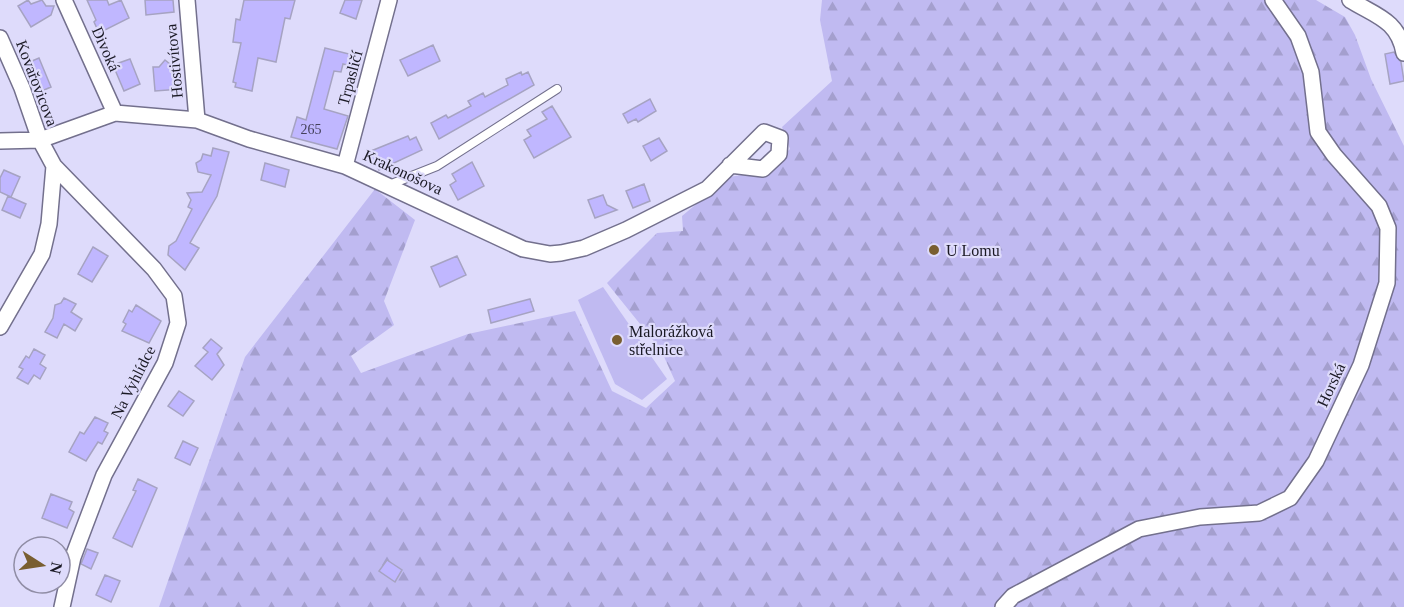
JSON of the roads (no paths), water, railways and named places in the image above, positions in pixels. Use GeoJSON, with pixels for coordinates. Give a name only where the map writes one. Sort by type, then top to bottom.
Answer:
{"type":"FeatureCollection","features":[{"type":"Feature","properties":{"kind":"street","name":"Divoká"},"geometry":{"type":"LineString","coordinates":[[64,0],[115,113]]}},
{"type":"Feature","properties":{"kind":"street","name":"Hostivítova"},"geometry":{"type":"LineString","coordinates":[[187,0],[197,120]]}},
{"type":"Feature","properties":{"kind":"street","name":"Trpasličí"},"geometry":{"type":"LineString","coordinates":[[345,166],[389,0]]}},
{"type":"Feature","properties":{"kind":"street","name":"Horská"},"geometry":{"type":"LineString","coordinates":[[1003,607],[1013,596],[1139,529],[1200,517],[1258,513],[1290,498],[1316,461],[1361,365],[1387,283],[1388,228],[1378,206],[1334,155],[1318,132],[1311,72],[1298,36],[1273,0]]}},
{"type":"Feature","properties":{"kind":"street"},"geometry":{"type":"LineString","coordinates":[[1350,0],[1388,21],[1401,36],[1404,53]]}},
{"type":"Feature","properties":{"kind":"street","name":"Kovařovicova"},"geometry":{"type":"LineString","coordinates":[[0,38],[22,88],[40,140]]}},
{"type":"Feature","properties":{"kind":"street","name":"Krakonošova"},"geometry":{"type":"LineString","coordinates":[[0,141],[40,140],[115,113],[197,120],[249,139],[345,166],[523,249],[550,254],[584,248],[626,230],[707,189],[730,165]]}},
{"type":"Feature","properties":{"kind":"street","name":"Na Vyhlídce"},"geometry":{"type":"LineString","coordinates":[[40,140],[54,166],[154,269],[174,296],[178,323],[165,363],[104,475],[73,557],[62,607]]}},
{"type":"Feature","properties":{"kind":"street"},"geometry":{"type":"LineString","coordinates":[[0,327],[42,254],[49,224],[54,166]]}},
{"type":"Feature","properties":{"kind":"lane"},"geometry":{"type":"LineString","coordinates":[[387,186],[437,166],[557,89]]}},
{"type":"Feature","properties":{"kind":"place","name":"U Lomu"},"geometry":{"type":"Point","coordinates":[934,250]}},
{"type":"Feature","properties":{"kind":"place","name":"Malorážková střelnice"},"geometry":{"type":"Point","coordinates":[617,340]}}]}
